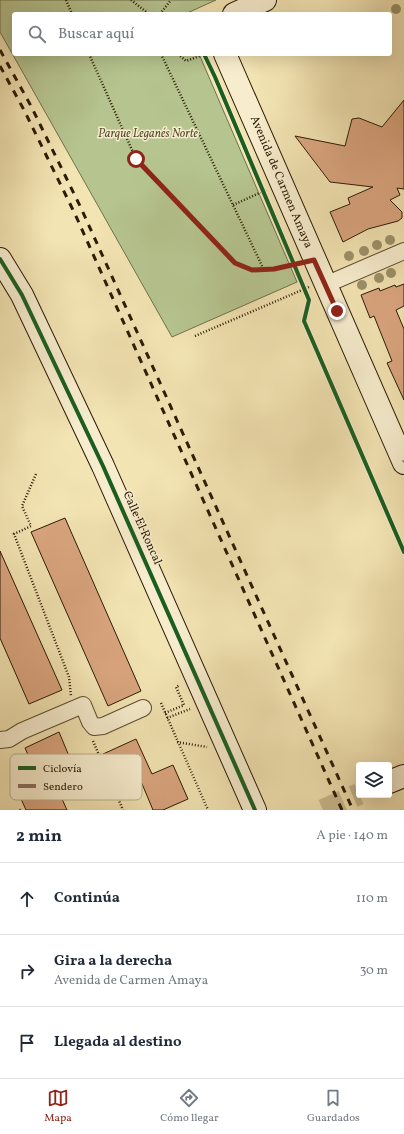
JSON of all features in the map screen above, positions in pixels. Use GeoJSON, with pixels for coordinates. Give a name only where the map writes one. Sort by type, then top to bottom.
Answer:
{"type":"FeatureCollection","features":[{"type":"Feature","properties":{"kind":"street"},"geometry":{"type":"LineString","coordinates":[[238,12],[265,0]]}},
{"type":"Feature","properties":{"kind":"street","name":"Avenida de Carmen Amaya"},"geometry":{"type":"LineString","coordinates":[[216,57],[268,189],[302,265],[404,462]]}},
{"type":"Feature","properties":{"kind":"street"},"geometry":{"type":"LineString","coordinates":[[314,288],[404,251]]}},
{"type":"Feature","properties":{"kind":"street","name":"Calle El Roncal"},"geometry":{"type":"LineString","coordinates":[[0,259],[22,295],[104,466],[255,810]]}},
{"type":"Feature","properties":{"kind":"street"},"geometry":{"type":"LineString","coordinates":[[0,740],[9,739],[22,731],[83,705],[92,726],[103,726],[143,708]]}},
{"type":"Feature","properties":{"kind":"street"},"geometry":{"type":"LineString","coordinates":[[392,781],[404,776]]}},
{"type":"Feature","properties":{"kind":"path"},"geometry":{"type":"LineString","coordinates":[[66,0],[71,12]]}},
{"type":"Feature","properties":{"kind":"path"},"geometry":{"type":"LineString","coordinates":[[131,0],[146,12]]}},
{"type":"Feature","properties":{"kind":"path"},"geometry":{"type":"LineString","coordinates":[[162,12],[171,0]]}},
{"type":"Feature","properties":{"kind":"path"},"geometry":{"type":"LineString","coordinates":[[90,56],[136,159],[235,263],[252,270],[302,265]]}},
{"type":"Feature","properties":{"kind":"path"},"geometry":{"type":"LineString","coordinates":[[162,56],[264,270]]}},
{"type":"Feature","properties":{"kind":"path"},"geometry":{"type":"LineString","coordinates":[[180,56],[186,61],[199,56]]}},
{"type":"Feature","properties":{"kind":"path"},"geometry":{"type":"LineString","coordinates":[[233,205],[268,189]]}},
{"type":"Feature","properties":{"kind":"path"},"geometry":{"type":"LineString","coordinates":[[291,258],[302,265]]}},
{"type":"Feature","properties":{"kind":"path"},"geometry":{"type":"LineString","coordinates":[[302,283],[304,289]]}},
{"type":"Feature","properties":{"kind":"path"},"geometry":{"type":"LineString","coordinates":[[195,336],[304,289],[314,288]]}},
{"type":"Feature","properties":{"kind":"path"},"geometry":{"type":"LineString","coordinates":[[304,289],[314,288]]}},
{"type":"Feature","properties":{"kind":"path"},"geometry":{"type":"LineString","coordinates":[[36,474],[22,506],[31,526],[14,534],[69,677],[69,691],[76,708]]}},
{"type":"Feature","properties":{"kind":"path"},"geometry":{"type":"LineString","coordinates":[[165,713],[184,705],[176,687],[180,685]]}},
{"type":"Feature","properties":{"kind":"path"},"geometry":{"type":"LineString","coordinates":[[161,703],[208,810]]}},
{"type":"Feature","properties":{"kind":"path"},"geometry":{"type":"LineString","coordinates":[[167,718],[190,709]]}},
{"type":"Feature","properties":{"kind":"path"},"geometry":{"type":"LineString","coordinates":[[92,726],[91,736],[99,754]]}},
{"type":"Feature","properties":{"kind":"path"},"geometry":{"type":"LineString","coordinates":[[178,742],[207,747]]}},
{"type":"Feature","properties":{"kind":"path"},"geometry":{"type":"LineString","coordinates":[[120,800],[124,810]]}},
{"type":"Feature","properties":{"kind":"green space","name":"Parque Leganés Norte"},"geometry":{"type":"Polygon","coordinates":[[[0,0],[216,0],[189,12],[12,12],[12,53],[0,32],[0,0]]]}},
{"type":"Feature","properties":{"kind":"green space","name":"Parque Leganés Norte"},"geometry":{"type":"Polygon","coordinates":[[[14,56],[200,56],[297,282],[172,337],[14,56]]]}},
{"type":"Feature","properties":{"kind":"building"},"geometry":{"type":"Polygon","coordinates":[[[404,100],[404,189],[397,188],[400,195],[390,200],[402,212],[402,218],[398,221],[368,229],[343,242],[330,212],[350,204],[348,198],[373,187],[330,182],[295,136],[345,146],[352,119],[359,118],[382,127],[404,100]]]}},
{"type":"Feature","properties":{"kind":"building"},"geometry":{"type":"Polygon","coordinates":[[[404,284],[404,306],[396,310],[404,329],[404,400],[387,363],[392,361],[374,316],[370,318],[361,295],[379,288],[380,291],[395,285],[396,287],[404,284]]]}},
{"type":"Feature","properties":{"kind":"building"},"geometry":{"type":"Polygon","coordinates":[[[65,518],[141,691],[108,706],[31,532],[65,518]]]}},
{"type":"Feature","properties":{"kind":"building"},"geometry":{"type":"Polygon","coordinates":[[[0,551],[62,690],[29,704],[0,638],[0,551]]]}},
{"type":"Feature","properties":{"kind":"building"},"geometry":{"type":"Polygon","coordinates":[[[59,732],[68,754],[28,754],[25,748],[59,732]]]}},
{"type":"Feature","properties":{"kind":"building"},"geometry":{"type":"Polygon","coordinates":[[[136,739],[152,774],[173,765],[188,799],[163,810],[153,810],[142,784],[142,754],[103,754],[136,739]]]}},
{"type":"Feature","properties":{"kind":"building"},"geometry":{"type":"Polygon","coordinates":[[[22,800],[62,800],[67,810],[26,810],[22,800]]]}},
{"type":"Feature","properties":{"kind":"tunnel"},"geometry":{"type":"LineString","coordinates":[[323,810],[356,795]]}},
{"type":"Feature","properties":{"kind":"railway"},"geometry":{"type":"LineString","coordinates":[[0,50],[31,106],[81,208],[353,810]]}},
{"type":"Feature","properties":{"kind":"railway"},"geometry":{"type":"LineString","coordinates":[[0,66],[24,110],[75,214],[342,810]]}},
{"type":"Feature","properties":{"kind":"cycle path"},"geometry":{"type":"LineString","coordinates":[[205,56],[309,300],[304,321],[404,552]]}},
{"type":"Feature","properties":{"kind":"cycle path"},"geometry":{"type":"LineString","coordinates":[[0,259],[22,295],[103,466],[255,810]]}},
{"type":"Feature","properties":{"kind":"route"},"geometry":{"type":"LineString","coordinates":[[136,159],[235,263],[252,270],[274,269],[314,260],[337,311]]}}]}
